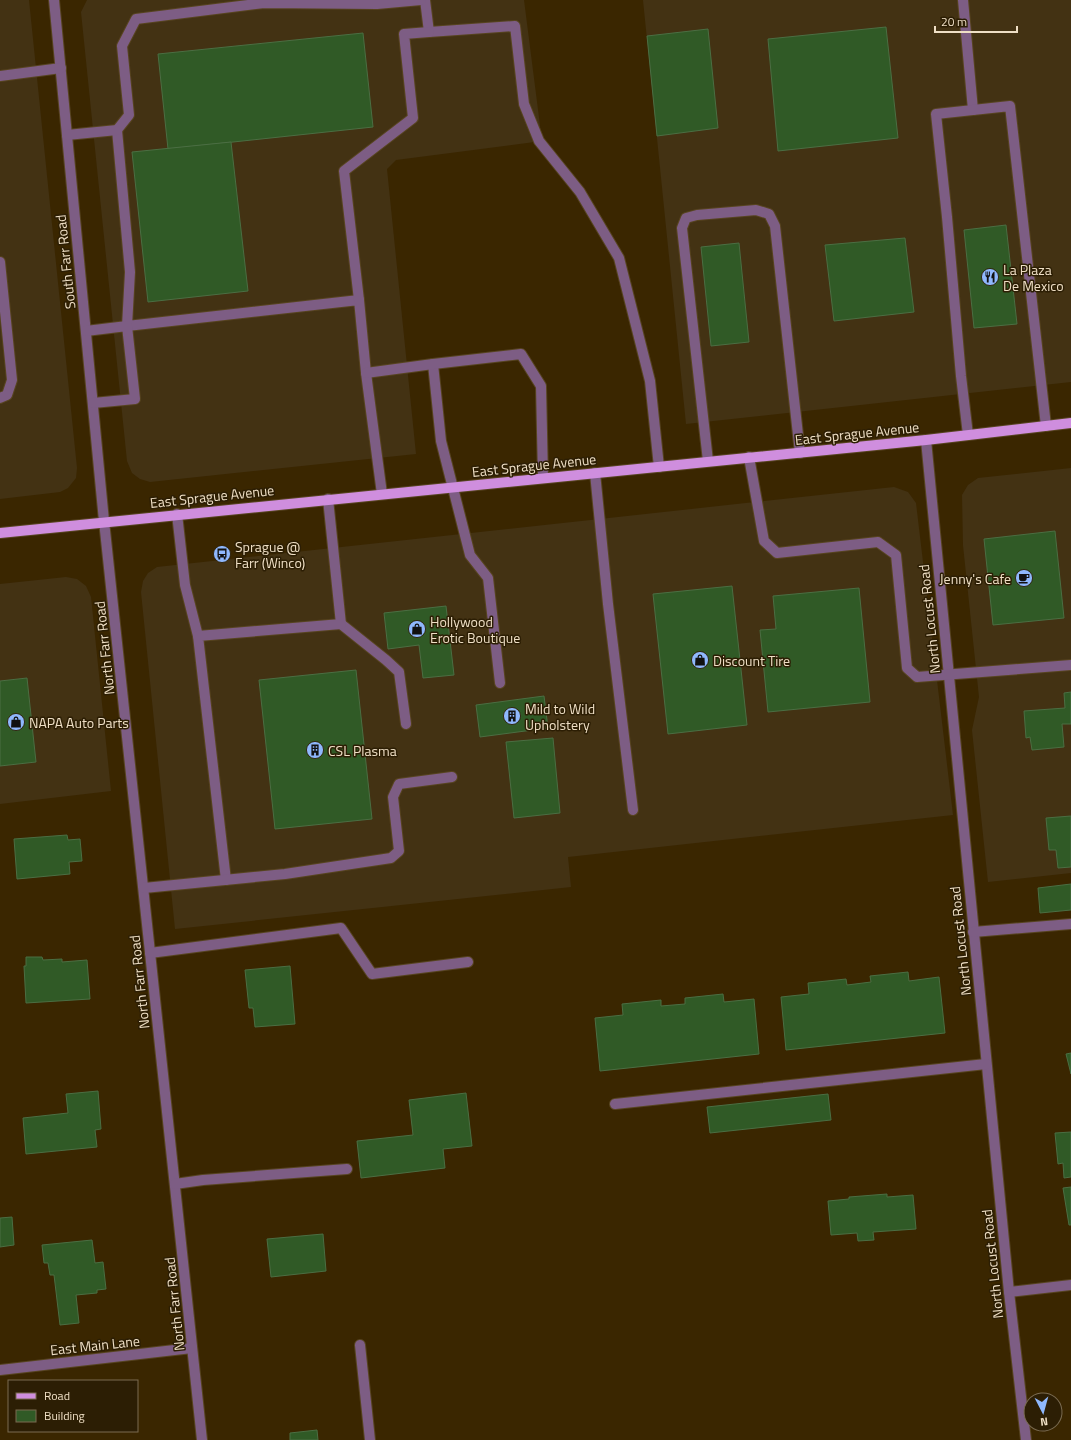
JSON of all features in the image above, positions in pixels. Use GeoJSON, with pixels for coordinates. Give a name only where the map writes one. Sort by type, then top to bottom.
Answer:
{"type":"FeatureCollection","features":[{"type":"Feature","properties":{"kind":"main road","name":"East Sprague Avenue"},"geometry":{"type":"LineString","coordinates":[[0,533],[104,521],[800,453],[1071,423]]}},
{"type":"Feature","properties":{"kind":"street","name":"South Farr Road"},"geometry":{"type":"LineString","coordinates":[[54,0],[104,521]]}},
{"type":"Feature","properties":{"kind":"street"},"geometry":{"type":"LineString","coordinates":[[93,403],[135,399],[127,326],[130,272],[117,130],[129,115],[122,46],[136,18],[264,3],[377,4],[421,0]]}},
{"type":"Feature","properties":{"kind":"street"},"geometry":{"type":"LineString","coordinates":[[425,0],[429,32]]}},
{"type":"Feature","properties":{"kind":"street"},"geometry":{"type":"LineString","coordinates":[[963,0],[973,110]]}},
{"type":"Feature","properties":{"kind":"street"},"geometry":{"type":"LineString","coordinates":[[382,494],[366,374],[344,171],[413,118],[404,34],[515,26],[524,104],[538,141],[580,192],[619,258],[650,381],[659,466]]}},
{"type":"Feature","properties":{"kind":"street"},"geometry":{"type":"LineString","coordinates":[[0,76],[61,68]]}},
{"type":"Feature","properties":{"kind":"street"},"geometry":{"type":"LineString","coordinates":[[968,435],[936,114],[1010,106],[1046,426]]}},
{"type":"Feature","properties":{"kind":"street"},"geometry":{"type":"LineString","coordinates":[[67,135],[117,130]]}},
{"type":"Feature","properties":{"kind":"street"},"geometry":{"type":"LineString","coordinates":[[708,461],[682,228],[686,218],[697,215],[742,211],[756,210],[769,214],[775,226],[800,453]]}},
{"type":"Feature","properties":{"kind":"street"},"geometry":{"type":"LineString","coordinates":[[0,262],[12,380],[7,395],[0,398]]}},
{"type":"Feature","properties":{"kind":"street"},"geometry":{"type":"LineString","coordinates":[[86,331],[359,300]]}},
{"type":"Feature","properties":{"kind":"street"},"geometry":{"type":"LineString","coordinates":[[366,374],[433,364],[521,354],[540,386],[543,478]]}},
{"type":"Feature","properties":{"kind":"street"},"geometry":{"type":"LineString","coordinates":[[433,364],[441,440],[470,555],[488,578],[500,683]]}},
{"type":"Feature","properties":{"kind":"street","name":"North Locust Road"},"geometry":{"type":"LineString","coordinates":[[926,440],[986,1064],[1009,1292],[1026,1440]]}},
{"type":"Feature","properties":{"kind":"street"},"geometry":{"type":"LineString","coordinates":[[749,458],[764,541],[777,553],[878,542],[896,555],[907,668],[917,677],[1071,665]]}},
{"type":"Feature","properties":{"kind":"street"},"geometry":{"type":"LineString","coordinates":[[595,473],[608,604],[633,810]]}},
{"type":"Feature","properties":{"kind":"street"},"geometry":{"type":"LineString","coordinates":[[328,499],[341,624]]}},
{"type":"Feature","properties":{"kind":"street"},"geometry":{"type":"LineString","coordinates":[[178,514],[185,585],[198,636],[226,880]]}},
{"type":"Feature","properties":{"kind":"street","name":"North Farr Road"},"geometry":{"type":"LineString","coordinates":[[104,521],[202,1440]]}},
{"type":"Feature","properties":{"kind":"street"},"geometry":{"type":"LineString","coordinates":[[198,636],[341,624],[399,672],[406,724]]}},
{"type":"Feature","properties":{"kind":"street"},"geometry":{"type":"LineString","coordinates":[[144,888],[285,874],[391,858],[399,851],[393,797],[399,784],[452,777]]}},
{"type":"Feature","properties":{"kind":"street"},"geometry":{"type":"LineString","coordinates":[[974,932],[1071,924]]}},
{"type":"Feature","properties":{"kind":"street"},"geometry":{"type":"LineString","coordinates":[[150,953],[341,928],[372,974],[468,962]]}},
{"type":"Feature","properties":{"kind":"street"},"geometry":{"type":"LineString","coordinates":[[615,1104],[986,1064]]}},
{"type":"Feature","properties":{"kind":"street"},"geometry":{"type":"LineString","coordinates":[[175,1184],[203,1180],[347,1169]]}},
{"type":"Feature","properties":{"kind":"street"},"geometry":{"type":"LineString","coordinates":[[1009,1292],[1071,1285]]}},
{"type":"Feature","properties":{"kind":"street"},"geometry":{"type":"LineString","coordinates":[[360,1345],[370,1440]]}},
{"type":"Feature","properties":{"kind":"street","name":"East Main Lane"},"geometry":{"type":"LineString","coordinates":[[0,1370],[192,1348]]}},
{"type":"Feature","properties":{"kind":"shaded area"},"geometry":{"type":"Polygon","coordinates":[[[0,0],[29,0],[77,468],[76,478],[68,488],[60,492],[0,499],[0,0]]]}},
{"type":"Feature","properties":{"kind":"shaded area"},"geometry":{"type":"Polygon","coordinates":[[[87,0],[524,0],[542,141],[396,160],[387,169],[416,454],[150,482],[140,479],[132,473],[127,461],[81,12],[87,0]]]}},
{"type":"Feature","properties":{"kind":"shaded area"},"geometry":{"type":"Polygon","coordinates":[[[643,0],[1071,0],[1071,382],[686,424],[643,0]]]}},
{"type":"Feature","properties":{"kind":"shaded area"},"geometry":{"type":"Polygon","coordinates":[[[1071,468],[1071,873],[988,882],[972,730],[979,697],[963,545],[962,495],[968,485],[978,478],[1071,468]]]}},
{"type":"Feature","properties":{"kind":"shaded area"},"geometry":{"type":"Polygon","coordinates":[[[894,487],[908,492],[916,503],[953,815],[568,857],[571,887],[175,929],[141,592],[143,581],[148,573],[157,567],[894,487]]]}},
{"type":"Feature","properties":{"kind":"shaded area"},"geometry":{"type":"Polygon","coordinates":[[[66,577],[77,579],[86,586],[91,597],[111,791],[0,804],[0,584],[66,577]]]}},
{"type":"Feature","properties":{"kind":"building"},"geometry":{"type":"Polygon","coordinates":[[[886,27],[898,138],[778,151],[768,39],[886,27]]]}},
{"type":"Feature","properties":{"kind":"building"},"geometry":{"type":"Polygon","coordinates":[[[708,29],[718,128],[657,136],[647,36],[708,29]]]}},
{"type":"Feature","properties":{"kind":"building"},"geometry":{"type":"Polygon","coordinates":[[[363,33],[373,127],[168,149],[158,54],[363,33]]]}},
{"type":"Feature","properties":{"kind":"building"},"geometry":{"type":"Polygon","coordinates":[[[231,142],[248,291],[148,302],[132,152],[231,142]]]}},
{"type":"Feature","properties":{"kind":"building","name":"La Plaza De Mexico"},"geometry":{"type":"Polygon","coordinates":[[[1006,225],[1017,324],[974,328],[964,230],[1006,225]]]}},
{"type":"Feature","properties":{"kind":"building"},"geometry":{"type":"Polygon","coordinates":[[[905,238],[914,312],[834,321],[825,245],[905,238]]]}},
{"type":"Feature","properties":{"kind":"building"},"geometry":{"type":"Polygon","coordinates":[[[739,243],[749,342],[711,346],[701,247],[739,243]]]}},
{"type":"Feature","properties":{"kind":"building","name":"Jenny's Cafe"},"geometry":{"type":"Polygon","coordinates":[[[1055,531],[1064,618],[993,625],[984,539],[1055,531]]]}},
{"type":"Feature","properties":{"kind":"building","name":"Discount Tire"},"geometry":{"type":"Polygon","coordinates":[[[732,586],[747,725],[668,734],[653,594],[732,586]]]}},
{"type":"Feature","properties":{"kind":"building"},"geometry":{"type":"Polygon","coordinates":[[[859,588],[870,702],[768,712],[760,630],[776,629],[773,596],[859,588]]]}},
{"type":"Feature","properties":{"kind":"building","name":"Hollywood Erotic Boutique"},"geometry":{"type":"Polygon","coordinates":[[[446,606],[454,675],[423,678],[419,645],[388,649],[384,613],[446,606]]]}},
{"type":"Feature","properties":{"kind":"building","name":"CSL Plasma"},"geometry":{"type":"Polygon","coordinates":[[[356,670],[372,819],[275,829],[259,680],[356,670]]]}},
{"type":"Feature","properties":{"kind":"building","name":"NAPA Auto Parts"},"geometry":{"type":"Polygon","coordinates":[[[27,678],[36,762],[0,766],[0,681],[27,678]]]}},
{"type":"Feature","properties":{"kind":"building"},"geometry":{"type":"Polygon","coordinates":[[[1071,692],[1071,724],[1062,724],[1064,747],[1032,750],[1030,737],[1026,738],[1024,711],[1065,708],[1064,693],[1071,692]]]}},
{"type":"Feature","properties":{"kind":"building","name":"Mild to Wild Upholstery"},"geometry":{"type":"Polygon","coordinates":[[[544,696],[548,728],[480,737],[476,705],[544,696]]]}},
{"type":"Feature","properties":{"kind":"building"},"geometry":{"type":"Polygon","coordinates":[[[553,738],[560,813],[514,818],[506,742],[553,738]]]}},
{"type":"Feature","properties":{"kind":"building"},"geometry":{"type":"Polygon","coordinates":[[[1071,816],[1071,867],[1058,868],[1056,850],[1049,850],[1046,818],[1071,816]]]}},
{"type":"Feature","properties":{"kind":"building"},"geometry":{"type":"Polygon","coordinates":[[[67,835],[68,840],[80,839],[82,861],[69,862],[70,874],[17,879],[14,839],[67,835]]]}},
{"type":"Feature","properties":{"kind":"building"},"geometry":{"type":"Polygon","coordinates":[[[1071,884],[1071,910],[1040,913],[1038,888],[1071,884]]]}},
{"type":"Feature","properties":{"kind":"building"},"geometry":{"type":"Polygon","coordinates":[[[26,957],[42,957],[43,960],[62,959],[62,962],[87,960],[90,999],[26,1003],[24,966],[26,966],[26,957]]]}},
{"type":"Feature","properties":{"kind":"building"},"geometry":{"type":"Polygon","coordinates":[[[290,966],[295,1024],[255,1027],[253,1008],[249,1008],[245,970],[290,966]]]}},
{"type":"Feature","properties":{"kind":"building"},"geometry":{"type":"Polygon","coordinates":[[[908,972],[909,981],[939,977],[945,1033],[786,1050],[781,997],[809,994],[808,983],[846,979],[847,985],[871,982],[870,976],[908,972]]]}},
{"type":"Feature","properties":{"kind":"building"},"geometry":{"type":"Polygon","coordinates":[[[723,994],[724,1002],[754,999],[759,1054],[600,1071],[595,1018],[623,1015],[622,1004],[661,1000],[661,1006],[685,1004],[685,998],[723,994]]]}},
{"type":"Feature","properties":{"kind":"building"},"geometry":{"type":"Polygon","coordinates":[[[1071,1053],[1071,1074],[1066,1054],[1071,1053]]]}},
{"type":"Feature","properties":{"kind":"building"},"geometry":{"type":"Polygon","coordinates":[[[98,1091],[101,1129],[95,1130],[97,1147],[26,1154],[23,1118],[68,1113],[66,1094],[98,1091]]]}},
{"type":"Feature","properties":{"kind":"building"},"geometry":{"type":"Polygon","coordinates":[[[466,1093],[472,1146],[443,1149],[445,1168],[361,1178],[357,1141],[413,1135],[409,1100],[466,1093]]]}},
{"type":"Feature","properties":{"kind":"building"},"geometry":{"type":"Polygon","coordinates":[[[828,1094],[831,1120],[710,1133],[707,1107],[828,1094]]]}},
{"type":"Feature","properties":{"kind":"building"},"geometry":{"type":"Polygon","coordinates":[[[1071,1132],[1071,1177],[1064,1178],[1063,1163],[1058,1164],[1055,1133],[1071,1132]]]}},
{"type":"Feature","properties":{"kind":"building"},"geometry":{"type":"Polygon","coordinates":[[[1071,1187],[1071,1225],[1069,1225],[1063,1188],[1071,1187]]]}},
{"type":"Feature","properties":{"kind":"building"},"geometry":{"type":"Polygon","coordinates":[[[887,1194],[887,1197],[913,1195],[916,1229],[873,1232],[874,1240],[858,1241],[857,1233],[831,1235],[828,1201],[849,1199],[849,1197],[887,1194]]]}},
{"type":"Feature","properties":{"kind":"building"},"geometry":{"type":"Polygon","coordinates":[[[12,1217],[14,1245],[0,1247],[0,1218],[12,1217]]]}},
{"type":"Feature","properties":{"kind":"building"},"geometry":{"type":"Polygon","coordinates":[[[323,1234],[326,1271],[271,1277],[267,1239],[323,1234]]]}},
{"type":"Feature","properties":{"kind":"building"},"geometry":{"type":"Polygon","coordinates":[[[92,1240],[95,1263],[103,1262],[106,1289],[97,1290],[97,1293],[76,1295],[79,1323],[60,1325],[54,1275],[50,1275],[48,1263],[44,1263],[42,1245],[92,1240]]]}},
{"type":"Feature","properties":{"kind":"building"},"geometry":{"type":"Polygon","coordinates":[[[317,1430],[318,1440],[290,1440],[290,1433],[317,1430]]]}},
{"type":"Feature","properties":{"kind":"place","name":"La Plaza De Mexico"},"geometry":{"type":"Point","coordinates":[990,277]}},
{"type":"Feature","properties":{"kind":"place","name":"Sprague @ Farr (Winco)"},"geometry":{"type":"Point","coordinates":[222,554]}},
{"type":"Feature","properties":{"kind":"place","name":"Jenny's Cafe"},"geometry":{"type":"Point","coordinates":[1024,578]}},
{"type":"Feature","properties":{"kind":"place","name":"Hollywood Erotic Boutique"},"geometry":{"type":"Point","coordinates":[417,629]}},
{"type":"Feature","properties":{"kind":"place","name":"Discount Tire"},"geometry":{"type":"Point","coordinates":[700,660]}},
{"type":"Feature","properties":{"kind":"place","name":"Mild to Wild Upholstery"},"geometry":{"type":"Point","coordinates":[512,716]}},
{"type":"Feature","properties":{"kind":"place","name":"NAPA Auto Parts"},"geometry":{"type":"Point","coordinates":[16,722]}},
{"type":"Feature","properties":{"kind":"place","name":"CSL Plasma"},"geometry":{"type":"Point","coordinates":[315,750]}}]}
